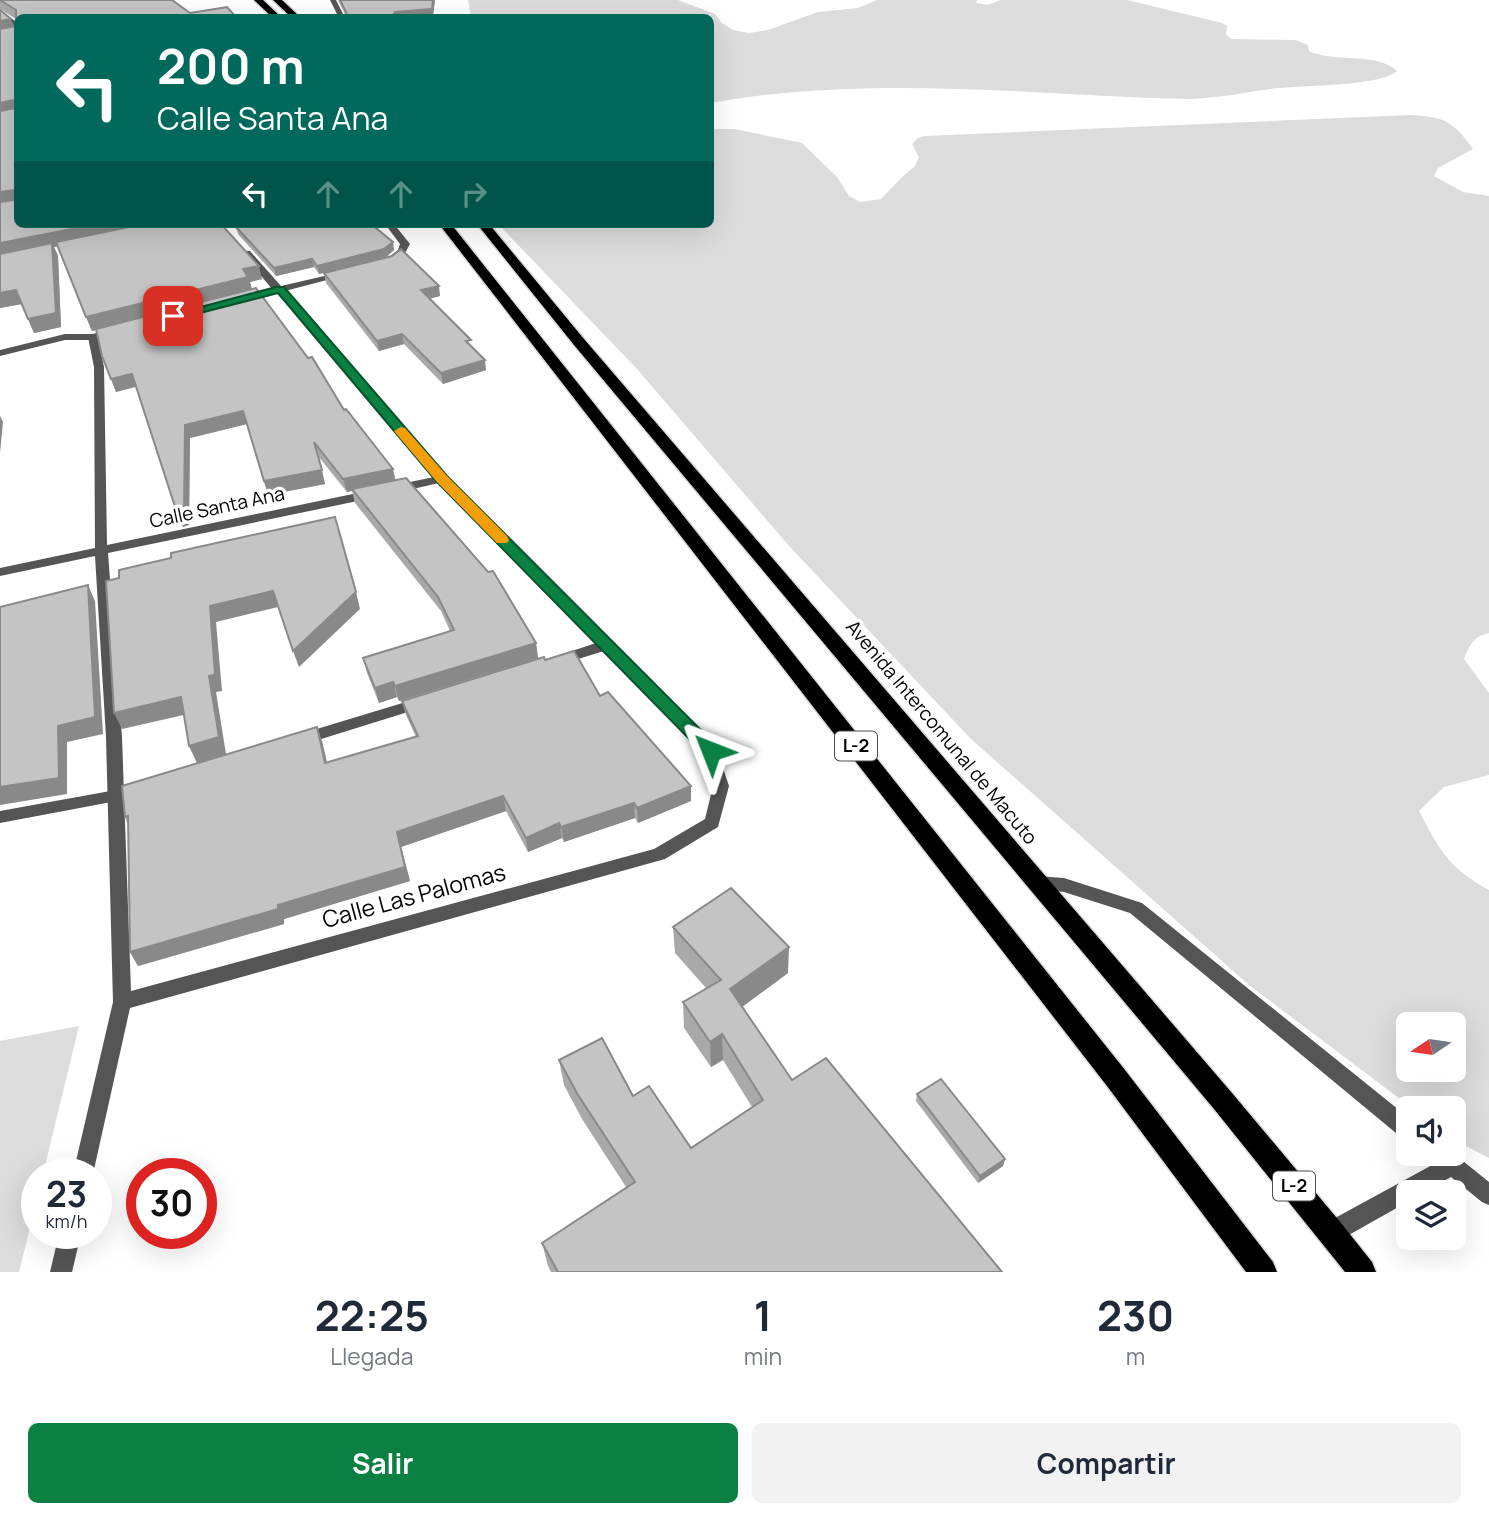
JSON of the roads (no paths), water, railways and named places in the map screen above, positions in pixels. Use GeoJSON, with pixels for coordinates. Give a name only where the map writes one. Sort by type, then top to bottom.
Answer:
{"type":"FeatureCollection","features":[{"type":"Feature","properties":{"kind":"main road"},"geometry":{"type":"LineString","coordinates":[[258,0],[274,14]]}},
{"type":"Feature","properties":{"kind":"main road"},"geometry":{"type":"LineString","coordinates":[[277,0],[293,14]]}},
{"type":"Feature","properties":{"kind":"main road","name":"L-2"},"geometry":{"type":"LineString","coordinates":[[447,228],[1107,1068],[1262,1272]]}},
{"type":"Feature","properties":{"kind":"main road","name":"Avenida Intercomunal de Macuto"},"geometry":{"type":"LineString","coordinates":[[486,228],[579,342],[1332,1232],[1362,1272]]}},
{"type":"Feature","properties":{"kind":"street"},"geometry":{"type":"LineString","coordinates":[[378,264],[390,261],[402,251],[405,244],[392,228]]}},
{"type":"Feature","properties":{"kind":"street"},"geometry":{"type":"LineString","coordinates":[[237,243],[280,289],[442,479],[607,645],[540,666]]}},
{"type":"Feature","properties":{"kind":"street"},"geometry":{"type":"LineString","coordinates":[[227,303],[353,270]]}},
{"type":"Feature","properties":{"kind":"street"},"geometry":{"type":"LineString","coordinates":[[0,354],[65,337],[93,337],[133,327]]}},
{"type":"Feature","properties":{"kind":"street"},"geometry":{"type":"LineString","coordinates":[[87,1158],[122,1002],[123,794],[101,552],[99,368],[93,337]]}},
{"type":"Feature","properties":{"kind":"street","name":"Calle Santa Ana"},"geometry":{"type":"LineString","coordinates":[[0,572],[442,479]]}},
{"type":"Feature","properties":{"kind":"street","name":"Calle Las Palomas"},"geometry":{"type":"LineString","coordinates":[[122,1002],[659,854],[712,823],[721,786],[711,751],[607,645]]}},
{"type":"Feature","properties":{"kind":"street"},"geometry":{"type":"LineString","coordinates":[[288,743],[434,698]]}},
{"type":"Feature","properties":{"kind":"street"},"geometry":{"type":"LineString","coordinates":[[0,817],[123,794]]}},
{"type":"Feature","properties":{"kind":"street"},"geometry":{"type":"LineString","coordinates":[[1037,883],[1064,885],[1136,908],[1396,1120]]}},
{"type":"Feature","properties":{"kind":"street"},"geometry":{"type":"LineString","coordinates":[[1332,1232],[1434,1166]]}},
{"type":"Feature","properties":{"kind":"street"},"geometry":{"type":"LineString","coordinates":[[1451,1166],[1489,1195]]}},
{"type":"Feature","properties":{"kind":"street"},"geometry":{"type":"LineString","coordinates":[[61,1272],[66,1249]]}}]}
